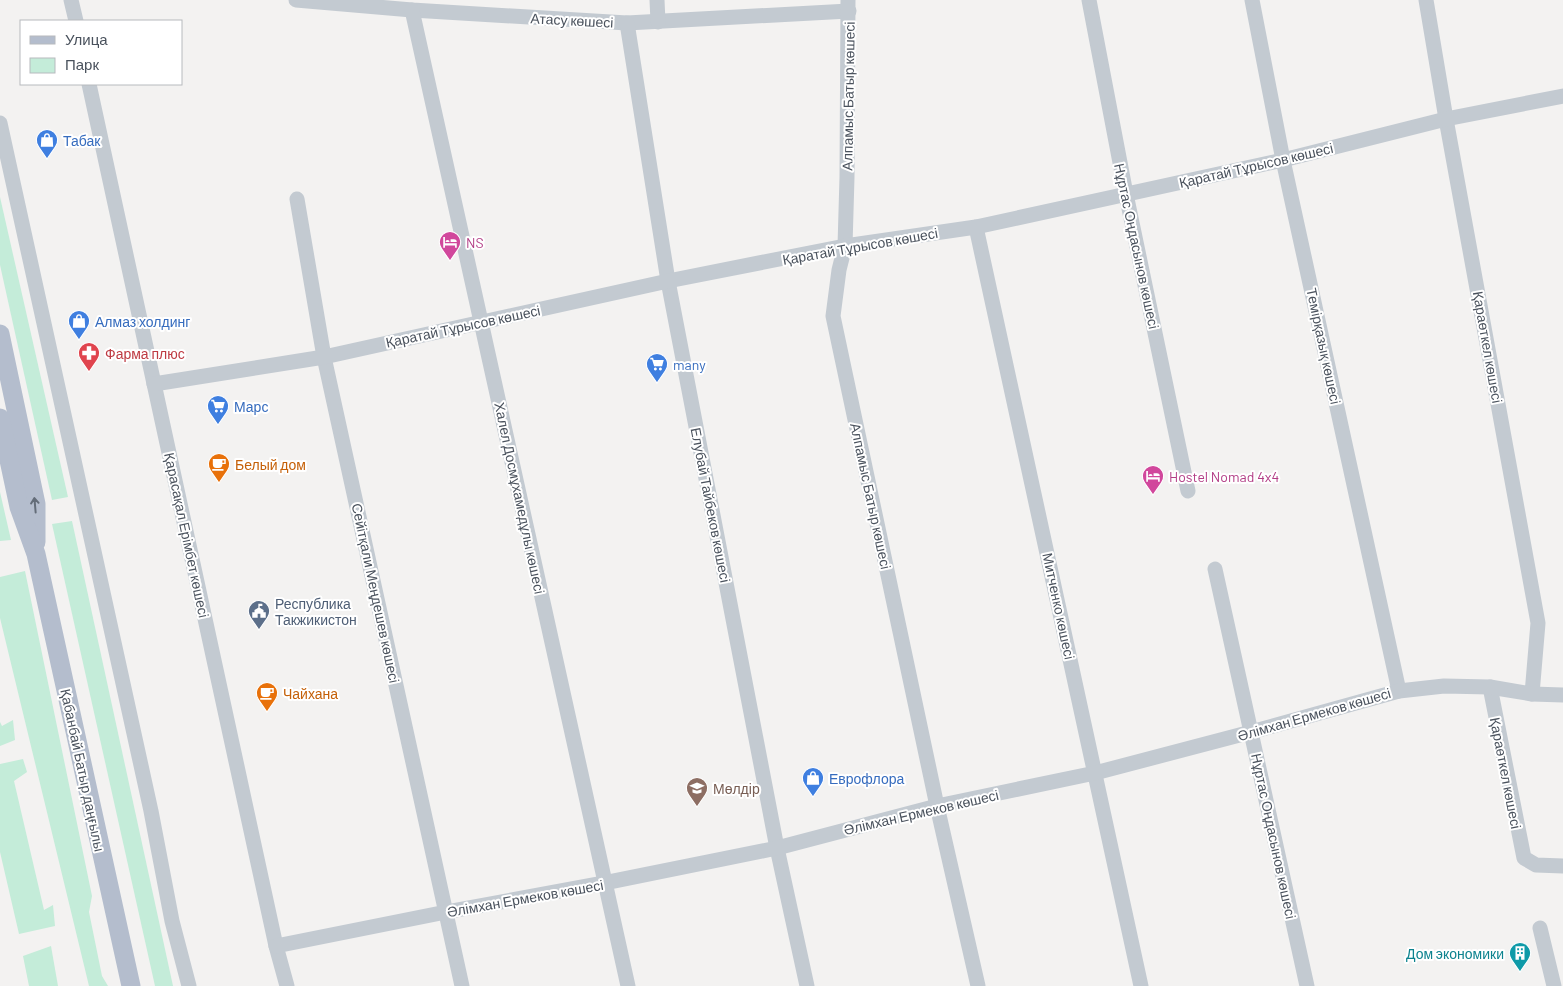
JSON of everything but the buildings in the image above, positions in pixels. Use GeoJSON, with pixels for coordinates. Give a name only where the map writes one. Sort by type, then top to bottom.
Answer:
{"type":"FeatureCollection","features":[{"type":"Feature","properties":{"kind":"main road","name":"Қабанбай Батыр даңғылы"},"geometry":{"type":"LineString","coordinates":[[0,334],[36,504],[36,554]]}},
{"type":"Feature","properties":{"kind":"main road","name":"Қабанбай Батыр даңғылы"},"geometry":{"type":"LineString","coordinates":[[0,418],[19,507],[36,554],[131,986]]}},
{"type":"Feature","properties":{"kind":"street"},"geometry":{"type":"LineString","coordinates":[[71,0],[76,20]]}},
{"type":"Feature","properties":{"kind":"street","name":"Атасу көшесі"},"geometry":{"type":"LineString","coordinates":[[296,0],[317,0],[412,10],[483,7],[628,23],[848,5]]}},
{"type":"Feature","properties":{"kind":"street"},"geometry":{"type":"LineString","coordinates":[[656,0],[658,22]]}},
{"type":"Feature","properties":{"kind":"street","name":"Нұртас Оңдасынов көшесі"},"geometry":{"type":"LineString","coordinates":[[1089,0],[1126,194],[1188,491]]}},
{"type":"Feature","properties":{"kind":"street","name":"Темірқазық көшесі"},"geometry":{"type":"LineString","coordinates":[[1252,0],[1283,160],[1399,691]]}},
{"type":"Feature","properties":{"kind":"street","name":"Қараөткел көшесі"},"geometry":{"type":"LineString","coordinates":[[1426,0],[1538,623],[1532,694]]}},
{"type":"Feature","properties":{"kind":"street","name":"Алпамыс Батыр көшесі"},"geometry":{"type":"LineString","coordinates":[[848,5],[845,246],[839,270],[833,316],[937,806],[978,986]]}},
{"type":"Feature","properties":{"kind":"street","name":"Халел Досмұхамедұлы көшесі"},"geometry":{"type":"LineString","coordinates":[[412,10],[628,986]]}},
{"type":"Feature","properties":{"kind":"street","name":"Елубай Тайбеков көшесі"},"geometry":{"type":"LineString","coordinates":[[628,23],[668,281],[777,848],[806,986]]}},
{"type":"Feature","properties":{"kind":"street","name":"Қарасақал Ерімбет көшесі"},"geometry":{"type":"LineString","coordinates":[[89,85],[276,946],[287,986]]}},
{"type":"Feature","properties":{"kind":"street","name":"Қаратай Тұрысов көшесі"},"geometry":{"type":"LineString","coordinates":[[154,384],[324,356],[668,281],[845,246],[976,227],[1283,160],[1446,119],[1563,96]]}},
{"type":"Feature","properties":{"kind":"street"},"geometry":{"type":"LineString","coordinates":[[0,123],[151,811],[172,921],[189,986]]}},
{"type":"Feature","properties":{"kind":"street","name":"Сейітқали Меңдешев көшесі"},"geometry":{"type":"LineString","coordinates":[[297,199],[324,356],[462,986]]}},
{"type":"Feature","properties":{"kind":"street","name":"Митченко көшесі"},"geometry":{"type":"LineString","coordinates":[[976,227],[1141,986]]}},
{"type":"Feature","properties":{"kind":"street","name":"Нұртас Оңдасынов көшесі"},"geometry":{"type":"LineString","coordinates":[[1215,569],[1307,986]]}},
{"type":"Feature","properties":{"kind":"street","name":"Әлімхан Ермеков көшесі"},"geometry":{"type":"LineString","coordinates":[[276,946],[446,912],[604,884],[777,848],[937,806],[1095,772],[1251,732],[1399,691],[1444,686],[1490,687],[1532,694],[1563,695]]}},
{"type":"Feature","properties":{"kind":"street","name":"Қараөткел көшесі"},"geometry":{"type":"LineString","coordinates":[[1490,687],[1524,858],[1536,865],[1563,866]]}},
{"type":"Feature","properties":{"kind":"street"},"geometry":{"type":"LineString","coordinates":[[1540,928],[1554,986]]}},
{"type":"Feature","properties":{"kind":"green space"},"geometry":{"type":"Polygon","coordinates":[[[0,197],[68,497],[52,500],[0,265],[0,197]]]}},
{"type":"Feature","properties":{"kind":"green space"},"geometry":{"type":"Polygon","coordinates":[[[0,492],[11,540],[0,541],[0,492]]]}},
{"type":"Feature","properties":{"kind":"green space"},"geometry":{"type":"Polygon","coordinates":[[[72,521],[173,986],[155,986],[52,524],[72,521]]]}},
{"type":"Feature","properties":{"kind":"green space"},"geometry":{"type":"Polygon","coordinates":[[[25,571],[92,896],[89,912],[102,976],[108,986],[89,986],[0,618],[0,577],[25,571]]]}},
{"type":"Feature","properties":{"kind":"green space"},"geometry":{"type":"Polygon","coordinates":[[[13,720],[15,740],[0,746],[0,722],[2,726],[13,720]]]}},
{"type":"Feature","properties":{"kind":"green space"},"geometry":{"type":"Polygon","coordinates":[[[23,759],[27,772],[14,781],[44,910],[53,905],[55,926],[19,934],[0,852],[0,764],[23,759]]]}},
{"type":"Feature","properties":{"kind":"green space"},"geometry":{"type":"Polygon","coordinates":[[[51,946],[58,986],[29,986],[23,956],[51,946]]]}},
{"type":"Feature","properties":{"kind":"place","name":"Табак"},"geometry":{"type":"Point","coordinates":[47,159]}},
{"type":"Feature","properties":{"kind":"place","name":"NS"},"geometry":{"type":"Point","coordinates":[450,261]}},
{"type":"Feature","properties":{"kind":"place","name":"Алмаз холдинг"},"geometry":{"type":"Point","coordinates":[79,340]}},
{"type":"Feature","properties":{"kind":"place","name":"Фарма плюс"},"geometry":{"type":"Point","coordinates":[89,372]}},
{"type":"Feature","properties":{"kind":"place","name":"many"},"geometry":{"type":"Point","coordinates":[657,383]}},
{"type":"Feature","properties":{"kind":"place","name":"Марс"},"geometry":{"type":"Point","coordinates":[218,425]}},
{"type":"Feature","properties":{"kind":"place","name":"Белый дом"},"geometry":{"type":"Point","coordinates":[219,483]}},
{"type":"Feature","properties":{"kind":"place","name":"Hostel Nomad 4x4"},"geometry":{"type":"Point","coordinates":[1153,495]}},
{"type":"Feature","properties":{"kind":"place","name":"Республика Такжикистон"},"geometry":{"type":"Point","coordinates":[259,630]}},
{"type":"Feature","properties":{"kind":"place","name":"Чайхана"},"geometry":{"type":"Point","coordinates":[267,712]}},
{"type":"Feature","properties":{"kind":"place","name":"Еврофлора"},"geometry":{"type":"Point","coordinates":[813,797]}},
{"type":"Feature","properties":{"kind":"place","name":"Мөлдір"},"geometry":{"type":"Point","coordinates":[697,807]}},
{"type":"Feature","properties":{"kind":"place","name":"Дом экономики"},"geometry":{"type":"Point","coordinates":[1520,972]}}]}
